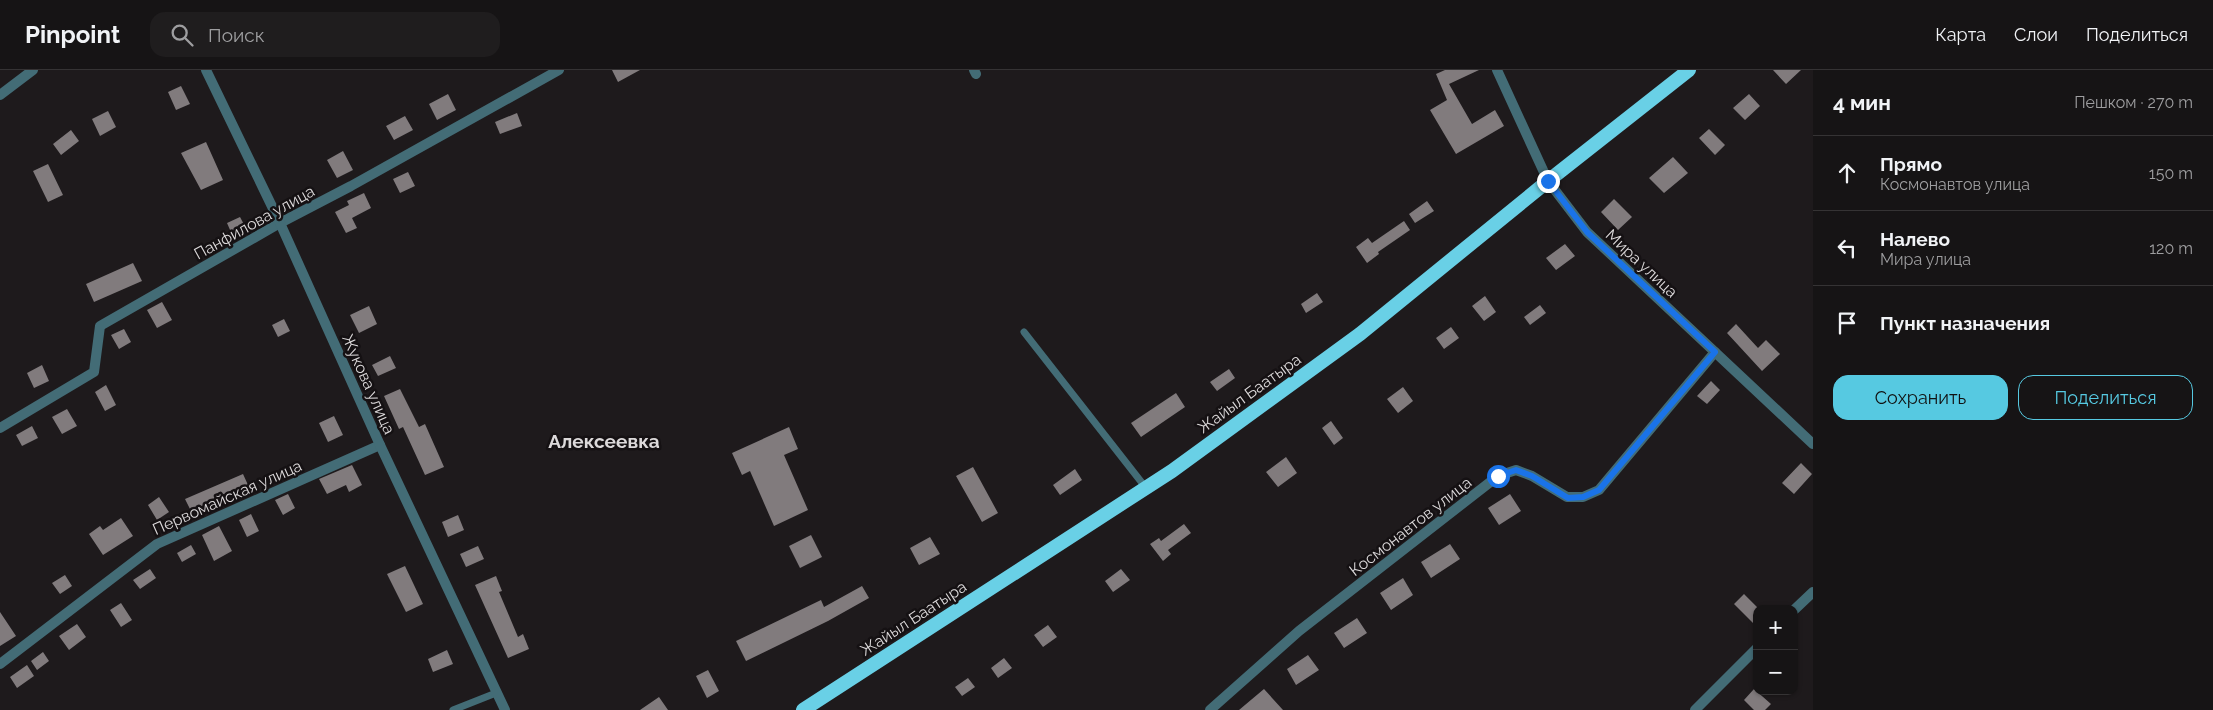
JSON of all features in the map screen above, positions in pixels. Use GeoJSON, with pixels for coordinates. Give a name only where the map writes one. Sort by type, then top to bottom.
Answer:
{"type":"FeatureCollection","features":[{"type":"Feature","properties":{"kind":"highway","name":"Жайыл Баатыра"},"geometry":{"type":"LineString","coordinates":[[803,710],[1146,488],[1360,334],[1548,181],[1690,70]]}},
{"type":"Feature","properties":{"kind":"street"},"geometry":{"type":"LineString","coordinates":[[0,95],[33,70]]}},
{"type":"Feature","properties":{"kind":"street","name":"Жукова улица"},"geometry":{"type":"LineString","coordinates":[[206,70],[280,223],[380,445],[505,710]]}},
{"type":"Feature","properties":{"kind":"street","name":"Панфилова улица"},"geometry":{"type":"LineString","coordinates":[[0,428],[94,372],[100,326],[280,223],[359,182],[560,70]]}},
{"type":"Feature","properties":{"kind":"street","name":"Мира улица"},"geometry":{"type":"LineString","coordinates":[[1497,70],[1548,181],[1587,232],[1813,444]]}},
{"type":"Feature","properties":{"kind":"street","name":"Космонавтов улица"},"geometry":{"type":"LineString","coordinates":[[1210,710],[1299,631],[1498,476],[1516,470],[1532,476],[1568,498],[1583,497],[1599,490],[1715,352]]}},
{"type":"Feature","properties":{"kind":"street","name":"Первомайская улица"},"geometry":{"type":"LineString","coordinates":[[0,664],[157,544],[380,445]]}},
{"type":"Feature","properties":{"kind":"street"},"geometry":{"type":"LineString","coordinates":[[1798,606],[1813,592]]}},
{"type":"Feature","properties":{"kind":"street"},"geometry":{"type":"LineString","coordinates":[[1695,710],[1755,650]]}},
{"type":"Feature","properties":{"kind":"lane"},"geometry":{"type":"LineString","coordinates":[[1024,332],[1146,488]]}},
{"type":"Feature","properties":{"kind":"lane"},"geometry":{"type":"LineString","coordinates":[[453,710],[496,693]]}},
{"type":"Feature","properties":{"kind":"building"},"geometry":{"type":"Polygon","coordinates":[[[612,70],[640,70],[618,82],[612,70]]]}},
{"type":"Feature","properties":{"kind":"building"},"geometry":{"type":"Polygon","coordinates":[[[1445,70],[1479,70],[1449,84],[1472,124],[1495,110],[1504,126],[1456,154],[1430,110],[1447,100],[1436,74],[1445,70]]]}},
{"type":"Feature","properties":{"kind":"building"},"geometry":{"type":"Polygon","coordinates":[[[1773,70],[1801,70],[1786,84],[1773,70]]]}},
{"type":"Feature","properties":{"kind":"building"},"geometry":{"type":"Polygon","coordinates":[[[181,86],[190,104],[176,110],[168,92],[181,86]]]}},
{"type":"Feature","properties":{"kind":"building"},"geometry":{"type":"Polygon","coordinates":[[[448,94],[456,110],[437,120],[429,104],[448,94]]]}},
{"type":"Feature","properties":{"kind":"building"},"geometry":{"type":"Polygon","coordinates":[[[1749,94],[1760,106],[1745,120],[1733,108],[1749,94]]]}},
{"type":"Feature","properties":{"kind":"building"},"geometry":{"type":"Polygon","coordinates":[[[108,111],[116,127],[100,136],[92,119],[108,111]]]}},
{"type":"Feature","properties":{"kind":"building"},"geometry":{"type":"Polygon","coordinates":[[[517,113],[522,126],[500,134],[495,122],[517,113]]]}},
{"type":"Feature","properties":{"kind":"building"},"geometry":{"type":"Polygon","coordinates":[[[405,116],[413,130],[394,140],[386,126],[405,116]]]}},
{"type":"Feature","properties":{"kind":"building"},"geometry":{"type":"Polygon","coordinates":[[[1709,129],[1725,145],[1715,155],[1699,138],[1709,129]]]}},
{"type":"Feature","properties":{"kind":"building"},"geometry":{"type":"Polygon","coordinates":[[[71,130],[79,141],[61,155],[53,144],[71,130]]]}},
{"type":"Feature","properties":{"kind":"building"},"geometry":{"type":"Polygon","coordinates":[[[206,142],[223,180],[201,190],[181,153],[206,142]]]}},
{"type":"Feature","properties":{"kind":"building"},"geometry":{"type":"Polygon","coordinates":[[[343,151],[353,170],[337,178],[327,160],[343,151]]]}},
{"type":"Feature","properties":{"kind":"building"},"geometry":{"type":"Polygon","coordinates":[[[1673,157],[1688,173],[1664,193],[1649,178],[1673,157]]]}},
{"type":"Feature","properties":{"kind":"building"},"geometry":{"type":"Polygon","coordinates":[[[48,164],[63,195],[48,202],[33,171],[48,164]]]}},
{"type":"Feature","properties":{"kind":"building"},"geometry":{"type":"Polygon","coordinates":[[[408,172],[415,186],[400,193],[393,179],[408,172]]]}},
{"type":"Feature","properties":{"kind":"building"},"geometry":{"type":"Polygon","coordinates":[[[364,193],[371,208],[352,218],[357,228],[346,233],[335,212],[349,205],[347,201],[364,193]]]}},
{"type":"Feature","properties":{"kind":"building"},"geometry":{"type":"Polygon","coordinates":[[[1614,199],[1632,217],[1618,230],[1601,212],[1614,199]]]}},
{"type":"Feature","properties":{"kind":"building"},"geometry":{"type":"Polygon","coordinates":[[[1427,201],[1434,211],[1415,223],[1409,214],[1427,201]]]}},
{"type":"Feature","properties":{"kind":"building"},"geometry":{"type":"Polygon","coordinates":[[[240,217],[248,232],[234,239],[227,223],[240,217]]]}},
{"type":"Feature","properties":{"kind":"building"},"geometry":{"type":"Polygon","coordinates":[[[1404,221],[1410,230],[1378,252],[1379,254],[1367,263],[1356,247],[1368,238],[1372,243],[1404,221]]]}},
{"type":"Feature","properties":{"kind":"building"},"geometry":{"type":"Polygon","coordinates":[[[1565,244],[1575,256],[1556,270],[1546,258],[1565,244]]]}},
{"type":"Feature","properties":{"kind":"building"},"geometry":{"type":"Polygon","coordinates":[[[133,263],[142,281],[94,302],[86,284],[133,263]]]}},
{"type":"Feature","properties":{"kind":"building"},"geometry":{"type":"Polygon","coordinates":[[[1317,293],[1323,302],[1306,313],[1301,304],[1317,293]]]}},
{"type":"Feature","properties":{"kind":"building"},"geometry":{"type":"Polygon","coordinates":[[[1485,296],[1496,312],[1484,321],[1472,306],[1485,296]]]}},
{"type":"Feature","properties":{"kind":"building"},"geometry":{"type":"Polygon","coordinates":[[[162,302],[172,320],[157,328],[147,310],[162,302]]]}},
{"type":"Feature","properties":{"kind":"building"},"geometry":{"type":"Polygon","coordinates":[[[1540,305],[1546,313],[1530,325],[1524,317],[1540,305]]]}},
{"type":"Feature","properties":{"kind":"building"},"geometry":{"type":"Polygon","coordinates":[[[369,306],[377,324],[359,333],[350,315],[369,306]]]}},
{"type":"Feature","properties":{"kind":"building"},"geometry":{"type":"Polygon","coordinates":[[[284,319],[290,331],[278,337],[272,325],[284,319]]]}},
{"type":"Feature","properties":{"kind":"building"},"geometry":{"type":"Polygon","coordinates":[[[1736,324],[1758,348],[1766,340],[1780,354],[1762,371],[1727,333],[1736,324]]]}},
{"type":"Feature","properties":{"kind":"building"},"geometry":{"type":"Polygon","coordinates":[[[1451,327],[1459,338],[1444,349],[1436,338],[1451,327]]]}},
{"type":"Feature","properties":{"kind":"building"},"geometry":{"type":"Polygon","coordinates":[[[124,329],[131,342],[119,349],[111,335],[124,329]]]}},
{"type":"Feature","properties":{"kind":"building"},"geometry":{"type":"Polygon","coordinates":[[[390,356],[396,368],[378,376],[372,365],[390,356]]]}},
{"type":"Feature","properties":{"kind":"building"},"geometry":{"type":"Polygon","coordinates":[[[42,365],[49,381],[34,388],[27,373],[42,365]]]}},
{"type":"Feature","properties":{"kind":"building"},"geometry":{"type":"Polygon","coordinates":[[[1229,369],[1235,378],[1217,391],[1210,382],[1229,369]]]}},
{"type":"Feature","properties":{"kind":"building"},"geometry":{"type":"Polygon","coordinates":[[[1711,381],[1720,390],[1707,404],[1697,396],[1711,381]]]}},
{"type":"Feature","properties":{"kind":"building"},"geometry":{"type":"Polygon","coordinates":[[[106,385],[116,405],[105,411],[95,392],[106,385]]]}},
{"type":"Feature","properties":{"kind":"building"},"geometry":{"type":"Polygon","coordinates":[[[1403,387],[1413,401],[1398,413],[1387,399],[1403,387]]]}},
{"type":"Feature","properties":{"kind":"building"},"geometry":{"type":"Polygon","coordinates":[[[400,389],[419,427],[425,424],[444,467],[425,475],[403,427],[399,429],[384,396],[400,389]]]}},
{"type":"Feature","properties":{"kind":"building"},"geometry":{"type":"Polygon","coordinates":[[[1176,393],[1185,407],[1141,437],[1131,423],[1176,393]]]}},
{"type":"Feature","properties":{"kind":"building"},"geometry":{"type":"Polygon","coordinates":[[[67,409],[77,426],[62,434],[52,417],[67,409]]]}},
{"type":"Feature","properties":{"kind":"building"},"geometry":{"type":"Polygon","coordinates":[[[334,416],[343,435],[328,442],[319,423],[334,416]]]}},
{"type":"Feature","properties":{"kind":"building"},"geometry":{"type":"Polygon","coordinates":[[[1331,421],[1343,438],[1334,445],[1322,428],[1331,421]]]}},
{"type":"Feature","properties":{"kind":"building"},"geometry":{"type":"Polygon","coordinates":[[[32,426],[38,438],[22,446],[16,435],[32,426]]]}},
{"type":"Feature","properties":{"kind":"building"},"geometry":{"type":"Polygon","coordinates":[[[789,427],[798,449],[784,455],[808,510],[774,526],[750,471],[742,475],[732,453],[789,427]]]}},
{"type":"Feature","properties":{"kind":"building"},"geometry":{"type":"Polygon","coordinates":[[[1286,457],[1297,473],[1278,487],[1266,472],[1286,457]]]}},
{"type":"Feature","properties":{"kind":"building"},"geometry":{"type":"Polygon","coordinates":[[[1801,463],[1812,474],[1794,494],[1782,483],[1801,463]]]}},
{"type":"Feature","properties":{"kind":"building"},"geometry":{"type":"Polygon","coordinates":[[[352,465],[362,485],[349,492],[346,485],[327,494],[319,479],[352,465]]]}},
{"type":"Feature","properties":{"kind":"building"},"geometry":{"type":"Polygon","coordinates":[[[973,467],[998,513],[982,522],[956,476],[973,467]]]}},
{"type":"Feature","properties":{"kind":"building"},"geometry":{"type":"Polygon","coordinates":[[[1075,469],[1082,480],[1060,495],[1053,485],[1075,469]]]}},
{"type":"Feature","properties":{"kind":"building"},"geometry":{"type":"Polygon","coordinates":[[[243,474],[248,485],[191,511],[185,499],[243,474]]]}},
{"type":"Feature","properties":{"kind":"building"},"geometry":{"type":"Polygon","coordinates":[[[288,494],[295,508],[283,515],[275,500],[288,494]]]}},
{"type":"Feature","properties":{"kind":"building"},"geometry":{"type":"Polygon","coordinates":[[[1510,494],[1521,511],[1499,525],[1488,508],[1510,494]]]}},
{"type":"Feature","properties":{"kind":"building"},"geometry":{"type":"Polygon","coordinates":[[[159,497],[169,512],[157,520],[148,505],[159,497]]]}},
{"type":"Feature","properties":{"kind":"building"},"geometry":{"type":"Polygon","coordinates":[[[251,514],[259,531],[247,537],[239,520],[251,514]]]}},
{"type":"Feature","properties":{"kind":"building"},"geometry":{"type":"Polygon","coordinates":[[[458,515],[464,530],[448,537],[442,522],[458,515]]]}},
{"type":"Feature","properties":{"kind":"building"},"geometry":{"type":"Polygon","coordinates":[[[121,518],[133,536],[103,555],[89,534],[100,526],[103,530],[121,518]]]}},
{"type":"Feature","properties":{"kind":"building"},"geometry":{"type":"Polygon","coordinates":[[[1184,524],[1191,533],[1168,550],[1171,554],[1163,561],[1150,544],[1159,538],[1161,541],[1184,524]]]}},
{"type":"Feature","properties":{"kind":"building"},"geometry":{"type":"Polygon","coordinates":[[[219,526],[232,551],[214,561],[202,535],[219,526]]]}},
{"type":"Feature","properties":{"kind":"building"},"geometry":{"type":"Polygon","coordinates":[[[811,535],[822,557],[800,568],[789,546],[811,535]]]}},
{"type":"Feature","properties":{"kind":"building"},"geometry":{"type":"Polygon","coordinates":[[[930,537],[940,554],[919,565],[910,548],[930,537]]]}},
{"type":"Feature","properties":{"kind":"building"},"geometry":{"type":"Polygon","coordinates":[[[1450,544],[1460,559],[1431,578],[1421,562],[1450,544]]]}},
{"type":"Feature","properties":{"kind":"building"},"geometry":{"type":"Polygon","coordinates":[[[191,545],[196,554],[182,562],[177,553],[191,545]]]}},
{"type":"Feature","properties":{"kind":"building"},"geometry":{"type":"Polygon","coordinates":[[[478,546],[484,559],[466,567],[460,554],[478,546]]]}},
{"type":"Feature","properties":{"kind":"building"},"geometry":{"type":"Polygon","coordinates":[[[405,566],[423,604],[406,612],[387,574],[405,566]]]}},
{"type":"Feature","properties":{"kind":"building"},"geometry":{"type":"Polygon","coordinates":[[[150,569],[156,578],[140,589],[133,580],[150,569]]]}},
{"type":"Feature","properties":{"kind":"building"},"geometry":{"type":"Polygon","coordinates":[[[1121,569],[1130,580],[1113,592],[1105,581],[1121,569]]]}},
{"type":"Feature","properties":{"kind":"building"},"geometry":{"type":"Polygon","coordinates":[[[65,575],[72,586],[60,594],[52,583],[65,575]]]}},
{"type":"Feature","properties":{"kind":"building"},"geometry":{"type":"Polygon","coordinates":[[[496,576],[502,591],[499,592],[518,637],[523,634],[529,649],[508,658],[475,585],[496,576]]]}},
{"type":"Feature","properties":{"kind":"building"},"geometry":{"type":"Polygon","coordinates":[[[1403,578],[1413,595],[1391,610],[1380,593],[1403,578]]]}},
{"type":"Feature","properties":{"kind":"building"},"geometry":{"type":"Polygon","coordinates":[[[862,586],[869,598],[828,621],[746,661],[736,641],[821,600],[824,607],[862,586]]]}},
{"type":"Feature","properties":{"kind":"building"},"geometry":{"type":"Polygon","coordinates":[[[1744,594],[1755,605],[1753,605],[1753,623],[1734,604],[1744,594]]]}},
{"type":"Feature","properties":{"kind":"building"},"geometry":{"type":"Polygon","coordinates":[[[121,603],[132,620],[121,627],[110,610],[121,603]]]}},
{"type":"Feature","properties":{"kind":"building"},"geometry":{"type":"Polygon","coordinates":[[[0,612],[16,636],[0,646],[0,612]]]}},
{"type":"Feature","properties":{"kind":"building"},"geometry":{"type":"Polygon","coordinates":[[[1357,618],[1367,633],[1344,648],[1334,633],[1357,618]]]}},
{"type":"Feature","properties":{"kind":"building"},"geometry":{"type":"Polygon","coordinates":[[[77,624],[86,637],[69,650],[59,636],[77,624]]]}},
{"type":"Feature","properties":{"kind":"building"},"geometry":{"type":"Polygon","coordinates":[[[1048,625],[1057,637],[1043,647],[1034,635],[1048,625]]]}},
{"type":"Feature","properties":{"kind":"building"},"geometry":{"type":"Polygon","coordinates":[[[447,650],[453,664],[433,672],[428,659],[447,650]]]}},
{"type":"Feature","properties":{"kind":"building"},"geometry":{"type":"Polygon","coordinates":[[[43,652],[49,661],[37,670],[31,661],[43,652]]]}},
{"type":"Feature","properties":{"kind":"building"},"geometry":{"type":"Polygon","coordinates":[[[1308,655],[1319,670],[1296,685],[1287,669],[1308,655]]]}},
{"type":"Feature","properties":{"kind":"building"},"geometry":{"type":"Polygon","coordinates":[[[1004,658],[1012,668],[998,678],[991,668],[1004,658]]]}},
{"type":"Feature","properties":{"kind":"building"},"geometry":{"type":"Polygon","coordinates":[[[27,665],[34,676],[17,688],[10,677],[27,665]]]}},
{"type":"Feature","properties":{"kind":"building"},"geometry":{"type":"Polygon","coordinates":[[[708,670],[719,691],[707,698],[696,676],[708,670]]]}},
{"type":"Feature","properties":{"kind":"building"},"geometry":{"type":"Polygon","coordinates":[[[968,678],[975,687],[962,696],[955,687],[968,678]]]}},
{"type":"Feature","properties":{"kind":"building"},"geometry":{"type":"Polygon","coordinates":[[[1264,689],[1283,710],[1239,710],[1264,689]]]}},
{"type":"Feature","properties":{"kind":"building"},"geometry":{"type":"Polygon","coordinates":[[[1753,690],[1753,695],[1761,695],[1771,704],[1765,710],[1754,710],[1744,700],[1753,690]]]}},
{"type":"Feature","properties":{"kind":"building"},"geometry":{"type":"Polygon","coordinates":[[[659,697],[668,710],[640,710],[659,697]]]}},
{"type":"Feature","properties":{"kind":"district","name":"Алексеевка"},"geometry":{"type":"Point","coordinates":[604,441]}},
{"type":"Feature","properties":{"kind":"route"},"geometry":{"type":"LineString","coordinates":[[1498,476],[1516,470],[1532,476],[1568,498],[1583,497],[1599,490],[1715,352],[1587,232],[1548,181]]}}]}
